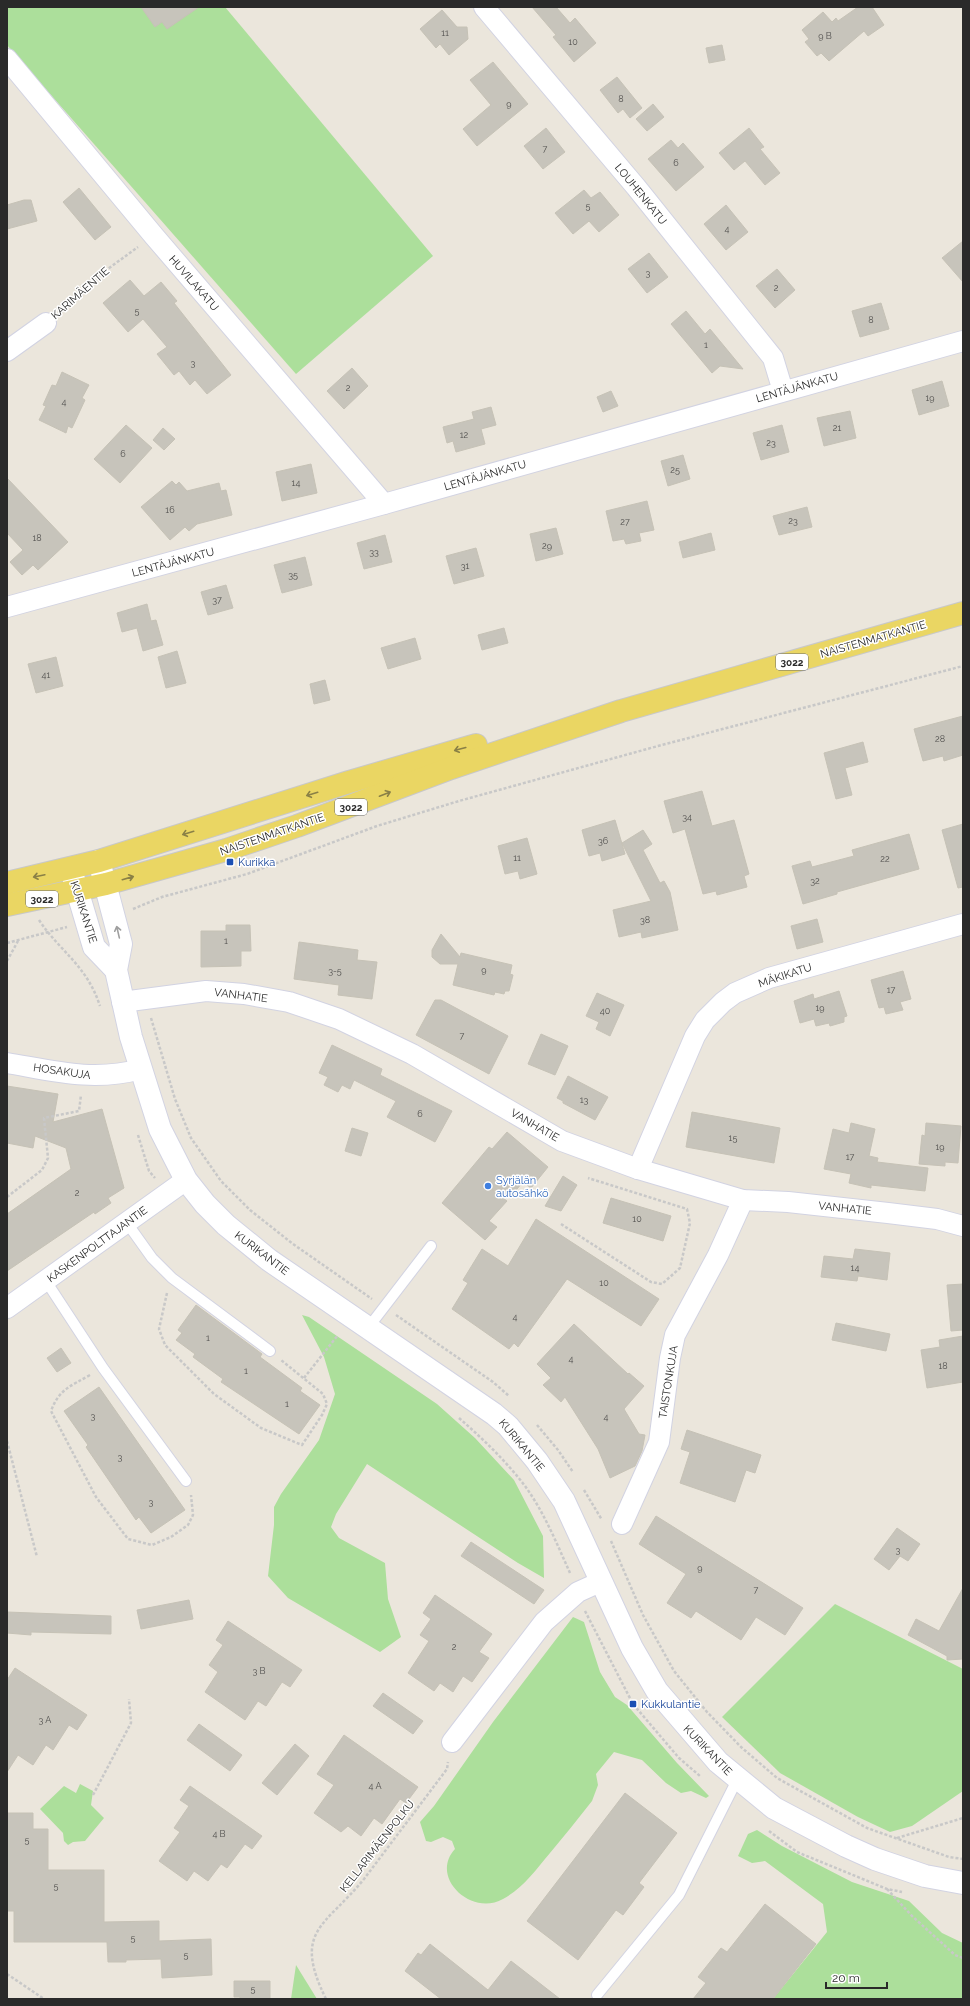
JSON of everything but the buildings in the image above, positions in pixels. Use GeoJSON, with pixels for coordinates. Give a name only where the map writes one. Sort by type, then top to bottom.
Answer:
{"type":"FeatureCollection","features":[{"type":"Feature","properties":{"kind":"main road","name":"NAISTENMATKANTIE"},"geometry":{"type":"LineString","coordinates":[[7,905],[77,892],[226,850],[282,831],[450,768],[621,711],[963,613]]}},
{"type":"Feature","properties":{"kind":"main road","name":"NAISTENMATKANTIE"},"geometry":{"type":"LineString","coordinates":[[7,883],[99,861],[419,760],[535,729],[621,711]]}},
{"type":"Feature","properties":{"kind":"main road","name":"KURIKANTIE"},"geometry":{"type":"LineString","coordinates":[[99,861],[121,944],[116,970],[122,1002],[141,1069],[160,1129],[186,1180],[205,1204],[243,1240],[269,1260],[494,1414],[508,1426],[537,1461],[564,1501],[600,1582],[632,1648],[656,1691],[718,1762],[737,1780],[774,1808],[846,1846],[875,1859],[925,1876],[963,1883]]}},
{"type":"Feature","properties":{"kind":"main road","name":"KURIKANTIE"},"geometry":{"type":"LineString","coordinates":[[70,869],[94,947],[116,970]]}},
{"type":"Feature","properties":{"kind":"street","name":"LOUHENKATU"},"geometry":{"type":"LineString","coordinates":[[484,7],[636,187],[773,358],[783,391]]}},
{"type":"Feature","properties":{"kind":"street","name":"HUVILAKATU"},"geometry":{"type":"LineString","coordinates":[[7,58],[154,236],[384,504]]}},
{"type":"Feature","properties":{"kind":"street","name":"KARIMÄENTIE"},"geometry":{"type":"LineString","coordinates":[[7,351],[46,323]]}},
{"type":"Feature","properties":{"kind":"street","name":"LENTÄJÄNKATU"},"geometry":{"type":"LineString","coordinates":[[7,607],[384,504],[963,341]]}},
{"type":"Feature","properties":{"kind":"street","name":"MÄKIKATU"},"geometry":{"type":"LineString","coordinates":[[638,1169],[695,1036],[705,1020],[723,1002],[735,993],[769,978],[963,924]]}},
{"type":"Feature","properties":{"kind":"street","name":"VANHATIE"},"geometry":{"type":"LineString","coordinates":[[122,1002],[206,991],[244,994],[289,1002],[339,1019],[412,1054],[562,1141],[638,1169],[743,1200],[788,1202],[888,1213],[937,1220],[963,1226]]}},
{"type":"Feature","properties":{"kind":"street","name":"HOSAKUJA"},"geometry":{"type":"LineString","coordinates":[[7,1063],[84,1076],[119,1075],[141,1069]]}},
{"type":"Feature","properties":{"kind":"street","name":"KASKENPOLTTAJANTIE"},"geometry":{"type":"LineString","coordinates":[[7,1308],[186,1180]]}},
{"type":"Feature","properties":{"kind":"street","name":"TAISTONKUJA"},"geometry":{"type":"LineString","coordinates":[[622,1524],[659,1442],[670,1358],[676,1335],[718,1255],[743,1200]]}},
{"type":"Feature","properties":{"kind":"street"},"geometry":{"type":"LineString","coordinates":[[452,1742],[544,1622],[578,1592],[600,1582]]}},
{"type":"Feature","properties":{"kind":"lane"},"geometry":{"type":"LineString","coordinates":[[127,1223],[152,1258],[172,1278],[270,1351]]}},
{"type":"Feature","properties":{"kind":"lane"},"geometry":{"type":"LineString","coordinates":[[368,1328],[431,1246]]}},
{"type":"Feature","properties":{"kind":"lane"},"geometry":{"type":"LineString","coordinates":[[46,1281],[103,1368],[186,1481]]}},
{"type":"Feature","properties":{"kind":"lane"},"geometry":{"type":"LineString","coordinates":[[597,1995],[679,1895],[737,1780]]}},
{"type":"Feature","properties":{"kind":"path","name":"KARIMÄENTIE"},"geometry":{"type":"LineString","coordinates":[[46,323],[72,304],[106,271],[154,236]]}},
{"type":"Feature","properties":{"kind":"path"},"geometry":{"type":"LineString","coordinates":[[114,915],[128,912],[144,903],[162,897],[247,874],[370,828],[459,801],[658,746],[963,666]]}},
{"type":"Feature","properties":{"kind":"path"},"geometry":{"type":"LineString","coordinates":[[7,943],[86,921]]}},
{"type":"Feature","properties":{"kind":"path"},"geometry":{"type":"LineString","coordinates":[[7,961],[18,940]]}},
{"type":"Feature","properties":{"kind":"path"},"geometry":{"type":"LineString","coordinates":[[7,1197],[42,1170],[48,1158],[44,1118],[79,1111],[84,1076]]}},
{"type":"Feature","properties":{"kind":"path"},"geometry":{"type":"LineString","coordinates":[[561,1224],[651,1282],[662,1284],[680,1268],[690,1223],[687,1209],[588,1178]]}},
{"type":"Feature","properties":{"kind":"path"},"geometry":{"type":"LineString","coordinates":[[172,1278],[160,1322],[159,1332],[161,1339],[178,1359],[214,1394],[261,1428],[302,1445],[322,1415],[327,1404],[323,1394],[270,1351]]}},
{"type":"Feature","properties":{"kind":"path"},"geometry":{"type":"LineString","coordinates":[[304,1378],[338,1335]]}},
{"type":"Feature","properties":{"kind":"path"},"geometry":{"type":"LineString","coordinates":[[103,1368],[67,1388],[56,1398],[51,1411],[96,1498],[128,1539],[152,1545],[171,1537],[188,1525],[191,1520],[192,1501],[186,1481]]}},
{"type":"Feature","properties":{"kind":"path"},"geometry":{"type":"LineString","coordinates":[[7,1441],[8,1454],[37,1557]]}},
{"type":"Feature","properties":{"kind":"path"},"geometry":{"type":"LineString","coordinates":[[93,1795],[131,1722],[129,1699]]}},
{"type":"Feature","properties":{"kind":"path","name":"KELLARIMÄENPOLKU"},"geometry":{"type":"LineString","coordinates":[[326,1999],[312,1969],[311,1953],[315,1934],[323,1921],[352,1894],[447,1769]]}},
{"type":"Feature","properties":{"kind":"path"},"geometry":{"type":"LineString","coordinates":[[897,1838],[963,1818]]}},
{"type":"Feature","properties":{"kind":"path"},"geometry":{"type":"LineString","coordinates":[[887,1889],[912,1916],[955,1955],[963,1958]]}},
{"type":"Feature","properties":{"kind":"path"},"geometry":{"type":"LineString","coordinates":[[7,1974],[44,1999]]}},
{"type":"Feature","properties":{"kind":"green space"},"geometry":{"type":"Polygon","coordinates":[[[7,7],[225,7],[433,256],[296,374],[7,45],[7,7]]]}},
{"type":"Feature","properties":{"kind":"green space"},"geometry":{"type":"Polygon","coordinates":[[[302,1315],[309,1317],[437,1404],[475,1438],[514,1480],[543,1536],[544,1578],[518,1563],[367,1464],[336,1514],[331,1527],[339,1538],[385,1563],[388,1599],[401,1637],[380,1652],[288,1598],[268,1576],[274,1525],[274,1507],[281,1494],[319,1440],[335,1394],[324,1357],[302,1315]]]}},
{"type":"Feature","properties":{"kind":"green space"},"geometry":{"type":"Polygon","coordinates":[[[835,1604],[963,1669],[963,1791],[912,1826],[890,1832],[858,1817],[780,1773],[722,1717],[835,1604]]]}},
{"type":"Feature","properties":{"kind":"green space"},"geometry":{"type":"Polygon","coordinates":[[[573,1617],[584,1622],[600,1672],[615,1697],[627,1705],[677,1763],[709,1796],[706,1798],[691,1791],[681,1793],[666,1783],[642,1760],[614,1752],[596,1774],[598,1785],[592,1801],[528,1879],[517,1890],[503,1899],[491,1903],[478,1903],[457,1891],[450,1882],[447,1871],[448,1860],[455,1849],[452,1841],[443,1837],[431,1842],[426,1841],[420,1822],[434,1806],[493,1722],[573,1617]]]}},
{"type":"Feature","properties":{"kind":"green space"},"geometry":{"type":"Polygon","coordinates":[[[80,1784],[93,1791],[91,1805],[104,1818],[85,1841],[73,1842],[68,1845],[64,1841],[63,1833],[40,1809],[64,1786],[76,1793],[80,1784]]]}},
{"type":"Feature","properties":{"kind":"green space"},"geometry":{"type":"Polygon","coordinates":[[[757,1830],[782,1846],[852,1882],[909,1901],[942,1933],[963,1943],[963,1999],[773,1999],[827,1932],[823,1904],[765,1861],[752,1863],[738,1856],[748,1834],[757,1830]]]}},
{"type":"Feature","properties":{"kind":"green space"},"geometry":{"type":"Polygon","coordinates":[[[296,1965],[317,1999],[291,1999],[296,1965]]]}},
{"type":"Feature","properties":{"kind":"place","name":"Kurikka"},"geometry":{"type":"Point","coordinates":[230,862]}},
{"type":"Feature","properties":{"kind":"place","name":"Syrjälän autosähkö"},"geometry":{"type":"Point","coordinates":[488,1186]}},
{"type":"Feature","properties":{"kind":"place","name":"Kukkulantie"},"geometry":{"type":"Point","coordinates":[633,1704]}}]}
